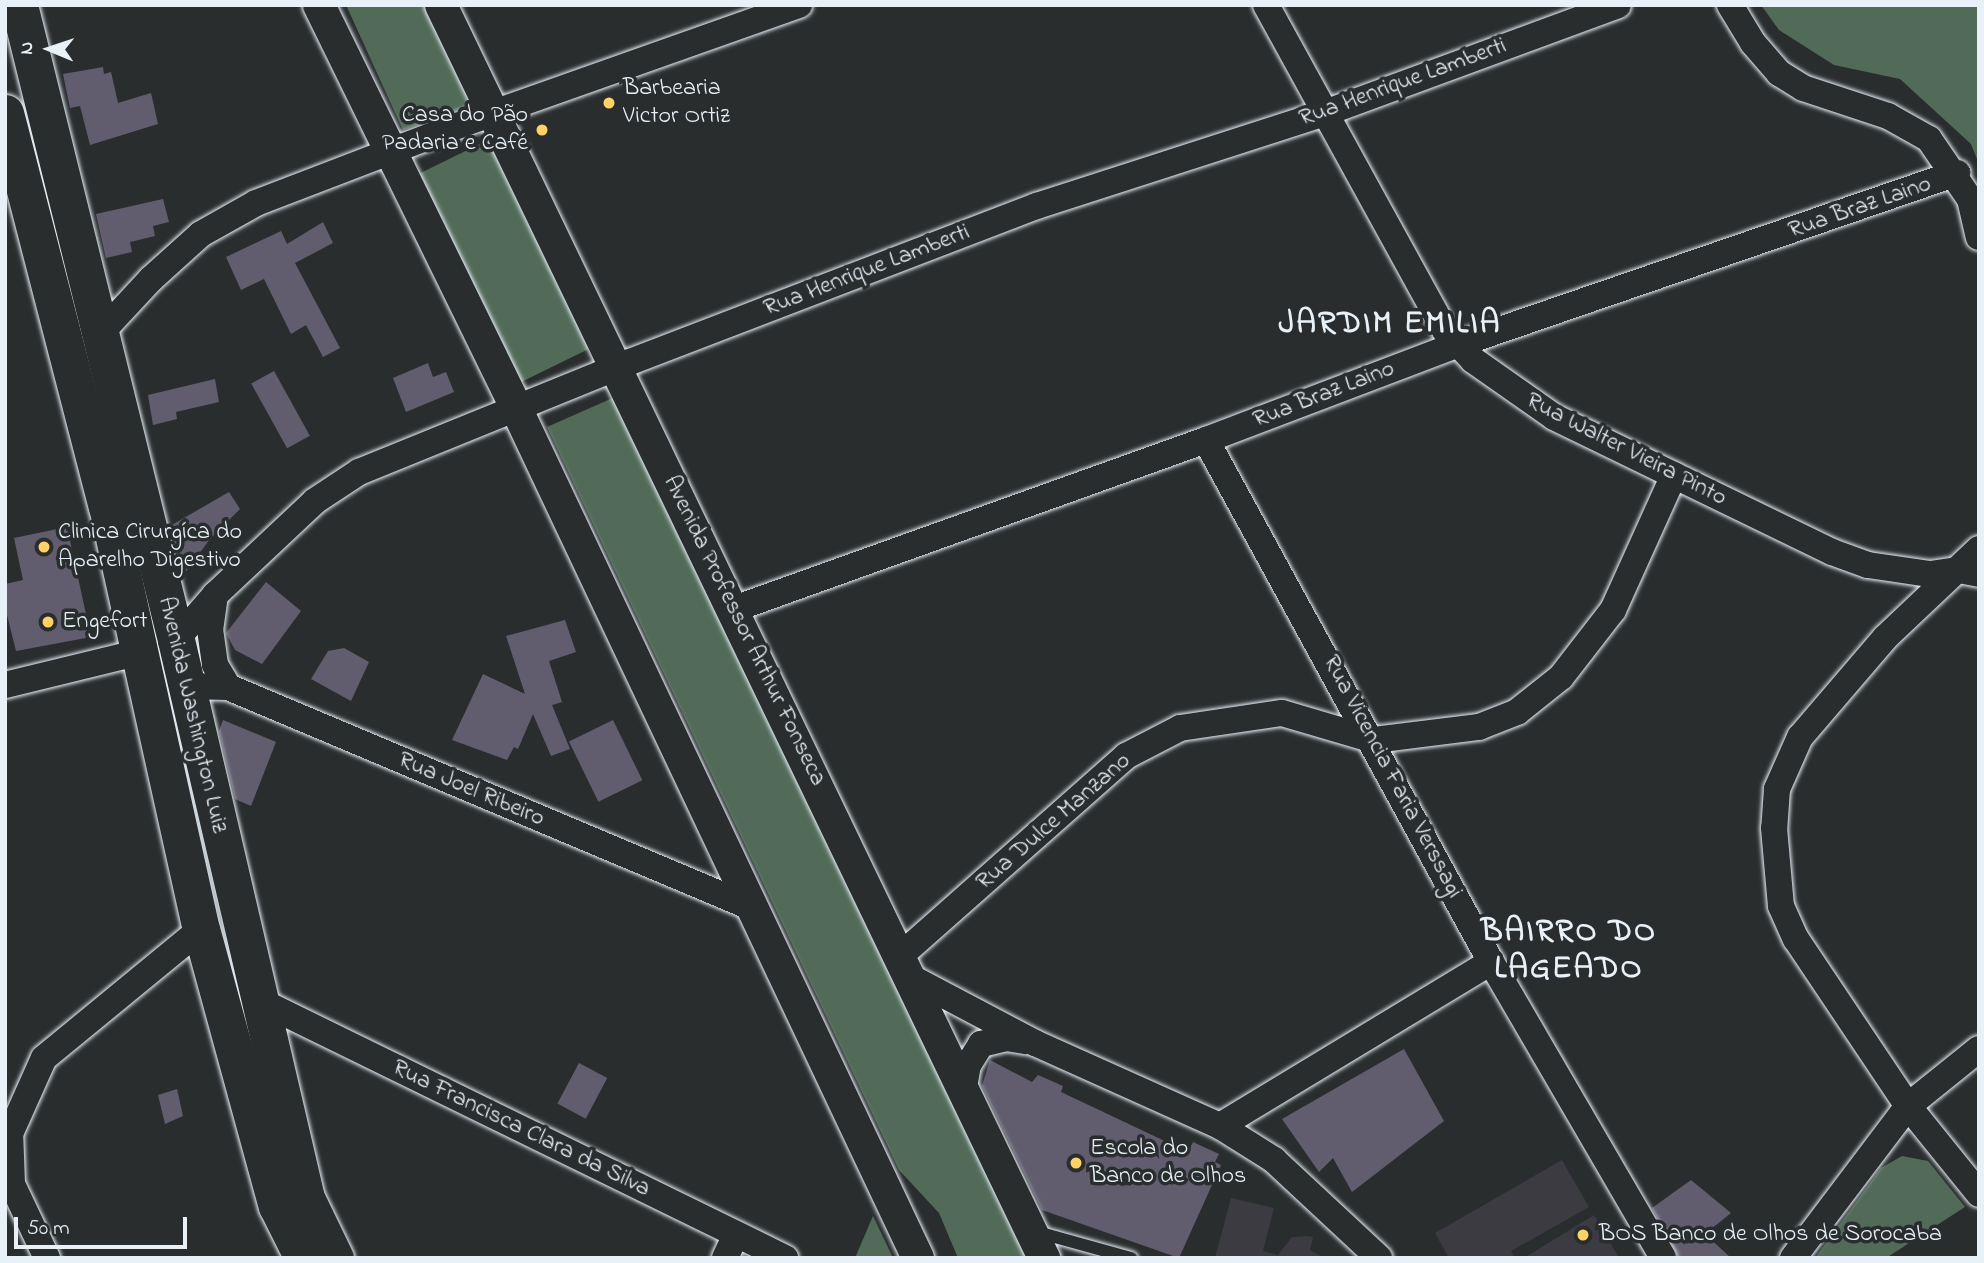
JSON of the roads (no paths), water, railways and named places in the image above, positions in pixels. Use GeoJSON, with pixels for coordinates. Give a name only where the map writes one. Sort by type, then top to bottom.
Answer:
{"type":"FeatureCollection","features":[{"type":"Feature","properties":{"kind":"main road","name":"Avenida Washington Luiz"},"geometry":{"type":"LineString","coordinates":[[19,5],[98,336],[176,640],[306,1198],[335,1258]]}},
{"type":"Feature","properties":{"kind":"main road","name":"Avenida Washington Luiz"},"geometry":{"type":"LineString","coordinates":[[5,113],[140,652],[201,929],[276,1206],[303,1258]]}},
{"type":"Feature","properties":{"kind":"street"},"geometry":{"type":"LineString","coordinates":[[319,5],[389,153],[517,410],[918,1258]]}},
{"type":"Feature","properties":{"kind":"street","name":"Avenida Professor Arthur Fonseca"},"geometry":{"type":"LineString","coordinates":[[441,5],[1044,1258]]}},
{"type":"Feature","properties":{"kind":"street"},"geometry":{"type":"LineString","coordinates":[[98,336],[151,279],[201,234],[256,203],[800,5]]}},
{"type":"Feature","properties":{"kind":"street","name":"Rua Walter Vieira Pinto"},"geometry":{"type":"LineString","coordinates":[[1266,5],[1457,345],[1518,395],[1674,475],[1868,565],[1930,574],[1969,572]]}},
{"type":"Feature","properties":{"kind":"street","name":"Rua Henrique Lamberti"},"geometry":{"type":"LineString","coordinates":[[176,640],[215,595],[315,501],[359,472],[1037,206],[1325,113],[1618,5]]}},
{"type":"Feature","properties":{"kind":"street"},"geometry":{"type":"LineString","coordinates":[[1730,5],[1753,43],[1780,73],[1803,88],[1888,116],[1929,139],[1956,173],[1970,199],[1979,237]]}},
{"type":"Feature","properties":{"kind":"street","name":"Rua Braz Laino"},"geometry":{"type":"LineString","coordinates":[[734,609],[1206,440],[1457,345],[1956,173]]}},
{"type":"Feature","properties":{"kind":"street","name":"Rua Vicencia Faria Verssagi"},"geometry":{"type":"LineString","coordinates":[[1206,440],[1374,740],[1491,962],[1663,1258]]}},
{"type":"Feature","properties":{"kind":"street","name":"Rua Dulce Manzano"},"geometry":{"type":"LineString","coordinates":[[904,966],[1126,756],[1180,728],[1282,713],[1374,740],[1479,727],[1517,712],[1561,677],[1613,610],[1674,475]]}},
{"type":"Feature","properties":{"kind":"street"},"geometry":{"type":"LineString","coordinates":[[1979,549],[1969,572],[1885,638],[1800,737],[1777,789],[1774,868],[1781,906],[1796,939],[1908,1106],[1979,1194]]}},
{"type":"Feature","properties":{"kind":"street"},"geometry":{"type":"LineString","coordinates":[[215,595],[210,629],[215,666],[228,687]]}},
{"type":"Feature","properties":{"kind":"street"},"geometry":{"type":"LineString","coordinates":[[5,685],[140,652]]}},
{"type":"Feature","properties":{"kind":"street","name":"Rua Joel Ribeiro"},"geometry":{"type":"LineString","coordinates":[[186,686],[228,687],[753,908]]}},
{"type":"Feature","properties":{"kind":"street"},"geometry":{"type":"LineString","coordinates":[[47,1258],[12,1184],[8,1137],[44,1058],[201,929]]}},
{"type":"Feature","properties":{"kind":"street"},"geometry":{"type":"LineString","coordinates":[[1220,1126],[1491,962]]}},
{"type":"Feature","properties":{"kind":"street"},"geometry":{"type":"LineString","coordinates":[[904,966],[1035,1043],[1220,1126],[1273,1160],[1379,1258]]}},
{"type":"Feature","properties":{"kind":"street","name":"Rua Francisca Clara da Silva"},"geometry":{"type":"LineString","coordinates":[[258,1000],[731,1246],[785,1258]]}},
{"type":"Feature","properties":{"kind":"street"},"geometry":{"type":"LineString","coordinates":[[963,1093],[968,1065],[981,1044],[1006,1038],[1035,1043]]}},
{"type":"Feature","properties":{"kind":"street"},"geometry":{"type":"LineString","coordinates":[[1793,1258],[1908,1106],[1979,1049]]}},
{"type":"Feature","properties":{"kind":"street"},"geometry":{"type":"LineString","coordinates":[[5,1208],[16,1211],[29,1224]]}},
{"type":"Feature","properties":{"kind":"lane"},"geometry":{"type":"LineString","coordinates":[[1030,1230],[1131,1258]]}},
{"type":"Feature","properties":{"kind":"place","name":"Barbearia Victor Ortiz"},"geometry":{"type":"Point","coordinates":[609,103]}},
{"type":"Feature","properties":{"kind":"place","name":"Casa do Pão Padaria e Café"},"geometry":{"type":"Point","coordinates":[542,130]}},
{"type":"Feature","properties":{"kind":"place","name":"Clinica Cirurgíca do Aparelho Digestivo"},"geometry":{"type":"Point","coordinates":[44,547]}},
{"type":"Feature","properties":{"kind":"place","name":"Engefort"},"geometry":{"type":"Point","coordinates":[48,622]}},
{"type":"Feature","properties":{"kind":"place","name":"Escola do Banco de Olhos"},"geometry":{"type":"Point","coordinates":[1076,1163]}},
{"type":"Feature","properties":{"kind":"place","name":"BOS Banco de Olhos de Sorocaba"},"geometry":{"type":"Point","coordinates":[1583,1235]}},
{"type":"Feature","properties":{"kind":"district","name":"JARDIM EMILIA"},"geometry":{"type":"Point","coordinates":[1390,325]}},
{"type":"Feature","properties":{"kind":"district","name":"BAIRRO DO LAGEADO"},"geometry":{"type":"Point","coordinates":[1569,952]}}]}
